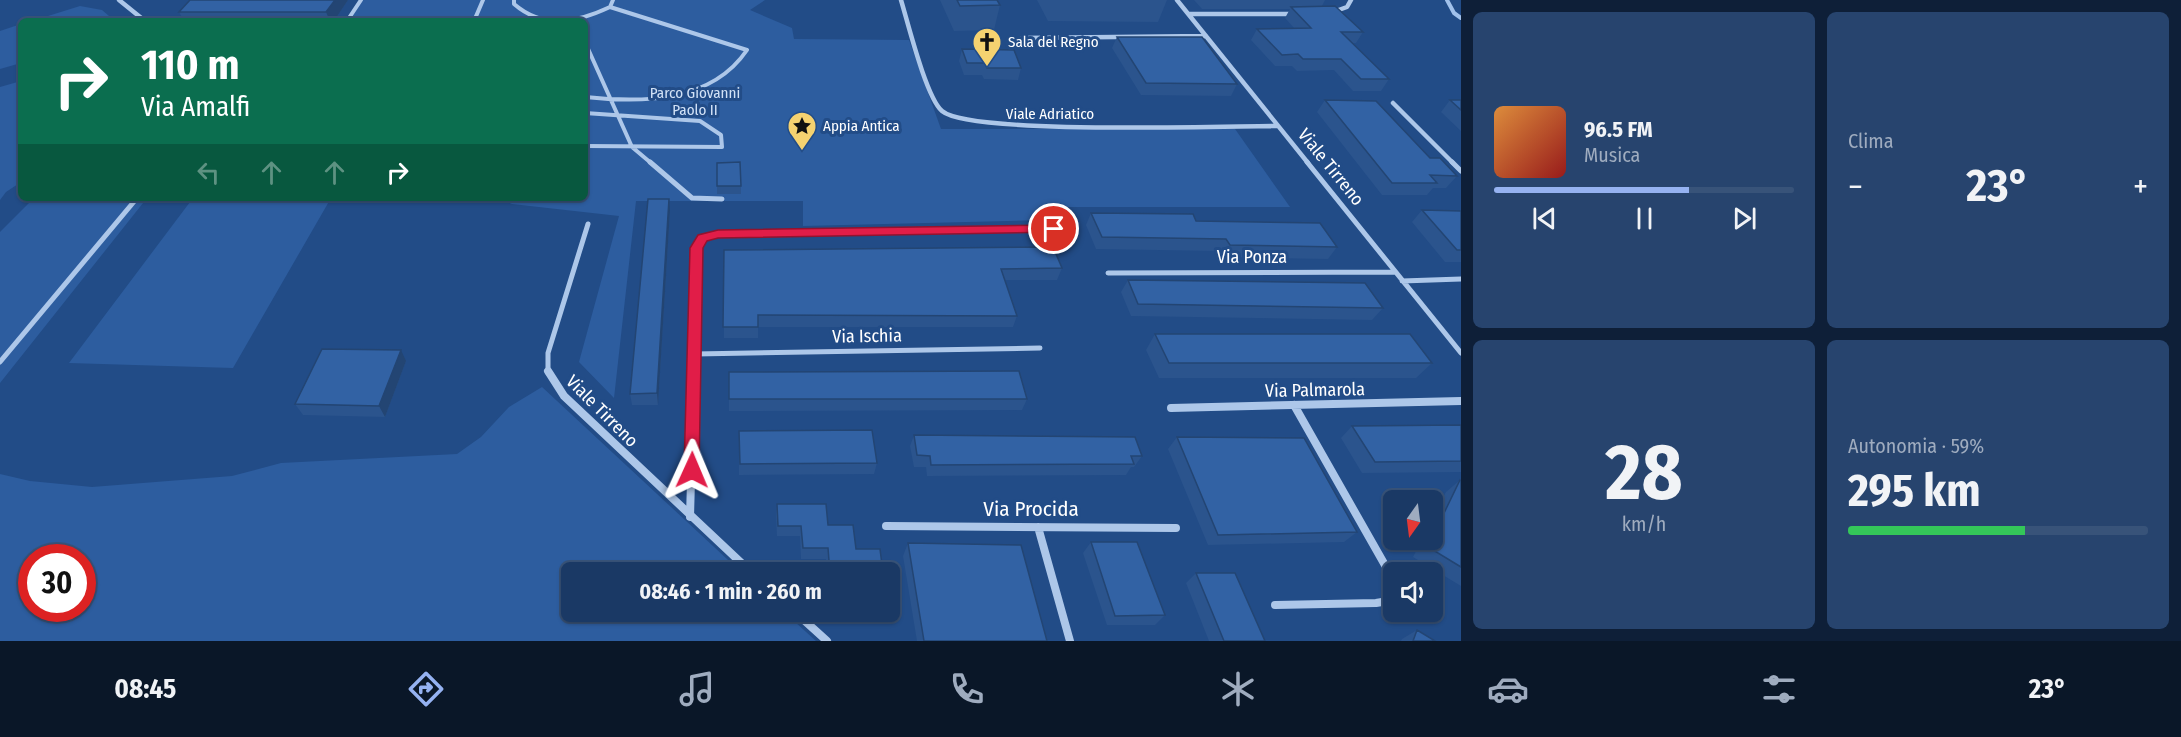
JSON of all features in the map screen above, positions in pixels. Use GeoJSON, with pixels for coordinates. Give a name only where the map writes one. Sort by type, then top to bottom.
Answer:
{"type":"FeatureCollection","features":[{"type":"Feature","properties":{"kind":"street"},"geometry":{"type":"LineString","coordinates":[[119,0],[141,18]]}},
{"type":"Feature","properties":{"kind":"street"},"geometry":{"type":"LineString","coordinates":[[349,18],[361,0]]}},
{"type":"Feature","properties":{"kind":"street"},"geometry":{"type":"LineString","coordinates":[[475,18],[483,0]]}},
{"type":"Feature","properties":{"kind":"street"},"geometry":{"type":"LineString","coordinates":[[514,0],[514,4],[522,13],[548,18]]}},
{"type":"Feature","properties":{"kind":"street"},"geometry":{"type":"LineString","coordinates":[[610,7],[613,0]]}},
{"type":"Feature","properties":{"kind":"street","name":"Viale Adriatico"},"geometry":{"type":"LineString","coordinates":[[901,0],[932,97],[942,111],[958,119],[1010,126],[1278,126]]}},
{"type":"Feature","properties":{"kind":"street","name":"Viale Tirreno"},"geometry":{"type":"LineString","coordinates":[[1178,0],[1461,353]]}},
{"type":"Feature","properties":{"kind":"street"},"geometry":{"type":"LineString","coordinates":[[1327,13],[1345,8],[1351,0]]}},
{"type":"Feature","properties":{"kind":"street"},"geometry":{"type":"LineString","coordinates":[[583,18],[610,7],[747,50],[732,70],[705,86],[640,101],[588,97]]}},
{"type":"Feature","properties":{"kind":"street"},"geometry":{"type":"LineString","coordinates":[[1189,14],[1302,14]]}},
{"type":"Feature","properties":{"kind":"street"},"geometry":{"type":"LineString","coordinates":[[1022,38],[1206,36]]}},
{"type":"Feature","properties":{"kind":"street"},"geometry":{"type":"LineString","coordinates":[[588,49],[632,147],[692,198],[722,199]]}},
{"type":"Feature","properties":{"kind":"street"},"geometry":{"type":"LineString","coordinates":[[1393,103],[1461,171]]}},
{"type":"Feature","properties":{"kind":"street"},"geometry":{"type":"LineString","coordinates":[[588,113],[700,121],[721,135],[722,147],[588,146]]}},
{"type":"Feature","properties":{"kind":"street"},"geometry":{"type":"LineString","coordinates":[[0,362],[134,201]]}},
{"type":"Feature","properties":{"kind":"street","name":"Viale Tirreno"},"geometry":{"type":"LineString","coordinates":[[588,224],[548,353],[548,375],[564,396],[740,562]]}},
{"type":"Feature","properties":{"kind":"street"},"geometry":{"type":"LineString","coordinates":[[690,517],[697,248],[703,238],[718,234],[1054,229]]}},
{"type":"Feature","properties":{"kind":"street","name":"Via Ponza"},"geometry":{"type":"LineString","coordinates":[[1108,273],[1395,272]]}},
{"type":"Feature","properties":{"kind":"street"},"geometry":{"type":"LineString","coordinates":[[1402,280],[1461,279]]}},
{"type":"Feature","properties":{"kind":"street","name":"Via Ischia"},"geometry":{"type":"LineString","coordinates":[[695,354],[1041,348]]}},
{"type":"Feature","properties":{"kind":"street","name":"Via Palmarola"},"geometry":{"type":"LineString","coordinates":[[1170,408],[1461,401]]}},
{"type":"Feature","properties":{"kind":"street"},"geometry":{"type":"LineString","coordinates":[[1294,405],[1383,562]]}},
{"type":"Feature","properties":{"kind":"street","name":"Via Procida"},"geometry":{"type":"LineString","coordinates":[[886,526],[1176,528]]}},
{"type":"Feature","properties":{"kind":"street"},"geometry":{"type":"LineString","coordinates":[[1038,527],[1070,641]]}},
{"type":"Feature","properties":{"kind":"street"},"geometry":{"type":"LineString","coordinates":[[1275,605],[1383,602]]}},
{"type":"Feature","properties":{"kind":"street"},"geometry":{"type":"LineString","coordinates":[[806,622],[827,641]]}},
{"type":"Feature","properties":{"kind":"green space","name":"Parco Giovanni Paolo II"},"geometry":{"type":"Polygon","coordinates":[[[361,0],[765,0],[750,10],[792,28],[794,39],[909,40],[941,129],[1235,129],[1290,207],[1040,207],[1043,220],[803,226],[803,201],[636,201],[614,398],[579,362],[619,216],[512,204],[505,201],[588,201],[588,18],[349,18],[361,0]]]}},
{"type":"Feature","properties":{"kind":"green space"},"geometry":{"type":"Polygon","coordinates":[[[80,6],[102,10],[109,16],[109,18],[42,18],[80,6]]]}},
{"type":"Feature","properties":{"kind":"green space"},"geometry":{"type":"Polygon","coordinates":[[[18,25],[18,64],[0,69],[0,31],[18,25]]]}},
{"type":"Feature","properties":{"kind":"green space"},"geometry":{"type":"Polygon","coordinates":[[[18,82],[18,184],[6,192],[0,200],[0,87],[18,82]]]}},
{"type":"Feature","properties":{"kind":"green space"},"geometry":{"type":"Polygon","coordinates":[[[31,201],[145,201],[0,383],[0,232],[31,201]]]}},
{"type":"Feature","properties":{"kind":"green space"},"geometry":{"type":"Polygon","coordinates":[[[191,201],[329,201],[233,368],[69,363],[191,201]]]}},
{"type":"Feature","properties":{"kind":"green space"},"geometry":{"type":"Polygon","coordinates":[[[542,387],[730,562],[561,562],[561,622],[795,622],[816,641],[0,641],[0,474],[30,481],[92,487],[232,476],[281,463],[457,454],[481,437],[509,407],[542,387]]]}},
{"type":"Feature","properties":{"kind":"building"},"geometry":{"type":"Polygon","coordinates":[[[190,0],[335,0],[326,12],[179,12],[190,0]]]}},
{"type":"Feature","properties":{"kind":"building"},"geometry":{"type":"Polygon","coordinates":[[[957,0],[997,0],[1000,5],[960,6],[957,0]]]}},
{"type":"Feature","properties":{"kind":"building"},"geometry":{"type":"Polygon","coordinates":[[[1335,6],[1363,32],[1341,32],[1389,79],[1361,79],[1341,59],[1303,59],[1298,54],[1282,55],[1257,29],[1311,28],[1291,7],[1335,6]]]}},
{"type":"Feature","properties":{"kind":"building"},"geometry":{"type":"Polygon","coordinates":[[[1117,37],[1202,37],[1237,84],[1146,83],[1117,37]]]}},
{"type":"Feature","properties":{"kind":"building"},"geometry":{"type":"Polygon","coordinates":[[[962,49],[1014,50],[1021,68],[987,68],[985,63],[967,63],[962,49]]]}},
{"type":"Feature","properties":{"kind":"building"},"geometry":{"type":"Polygon","coordinates":[[[1325,100],[1376,101],[1430,158],[1440,158],[1457,176],[1430,175],[1437,183],[1392,183],[1325,100]]]}},
{"type":"Feature","properties":{"kind":"building"},"geometry":{"type":"Polygon","coordinates":[[[1450,100],[1461,100],[1461,110],[1450,100]]]}},
{"type":"Feature","properties":{"kind":"building"},"geometry":{"type":"Polygon","coordinates":[[[740,162],[741,186],[717,186],[717,163],[740,162]]]}},
{"type":"Feature","properties":{"kind":"building"},"geometry":{"type":"Polygon","coordinates":[[[648,199],[669,199],[657,393],[630,394],[648,199]]]}},
{"type":"Feature","properties":{"kind":"building"},"geometry":{"type":"Polygon","coordinates":[[[1422,210],[1461,211],[1461,250],[1457,250],[1422,210]]]}},
{"type":"Feature","properties":{"kind":"building"},"geometry":{"type":"Polygon","coordinates":[[[1091,213],[1193,214],[1196,221],[1320,223],[1337,247],[1230,245],[1226,239],[1102,237],[1091,213]]]}},
{"type":"Feature","properties":{"kind":"building"},"geometry":{"type":"Polygon","coordinates":[[[1053,247],[1062,268],[1001,269],[1017,316],[758,315],[758,327],[723,327],[724,250],[1053,247]]]}},
{"type":"Feature","properties":{"kind":"building"},"geometry":{"type":"Polygon","coordinates":[[[1128,280],[1365,283],[1383,308],[1138,304],[1128,280]]]}},
{"type":"Feature","properties":{"kind":"building"},"geometry":{"type":"Polygon","coordinates":[[[1155,334],[1410,334],[1432,363],[1169,363],[1155,334]]]}},
{"type":"Feature","properties":{"kind":"building"},"geometry":{"type":"Polygon","coordinates":[[[322,349],[401,350],[379,406],[295,404],[322,349]]]}},
{"type":"Feature","properties":{"kind":"building"},"geometry":{"type":"Polygon","coordinates":[[[1019,371],[1027,399],[729,399],[729,372],[1019,371]]]}},
{"type":"Feature","properties":{"kind":"building"},"geometry":{"type":"Polygon","coordinates":[[[1461,425],[1461,461],[1375,462],[1352,426],[1461,425]]]}},
{"type":"Feature","properties":{"kind":"building"},"geometry":{"type":"Polygon","coordinates":[[[872,430],[877,463],[740,464],[739,431],[872,430]]]}},
{"type":"Feature","properties":{"kind":"building"},"geometry":{"type":"Polygon","coordinates":[[[914,435],[1135,437],[1142,456],[1131,456],[1134,464],[931,465],[930,456],[917,455],[914,435]]]}},
{"type":"Feature","properties":{"kind":"building"},"geometry":{"type":"Polygon","coordinates":[[[1177,437],[1304,438],[1357,532],[1218,535],[1177,437]]]}},
{"type":"Feature","properties":{"kind":"building"},"geometry":{"type":"Polygon","coordinates":[[[1460,480],[1461,567],[1433,550],[1443,550],[1443,515],[1460,480]]]}},
{"type":"Feature","properties":{"kind":"building"},"geometry":{"type":"Polygon","coordinates":[[[777,504],[826,504],[828,525],[853,525],[856,549],[880,549],[882,562],[829,562],[828,548],[803,548],[801,526],[778,526],[777,504]]]}},
{"type":"Feature","properties":{"kind":"building"},"geometry":{"type":"Polygon","coordinates":[[[1091,542],[1137,542],[1165,615],[1115,616],[1091,542]]]}},
{"type":"Feature","properties":{"kind":"building"},"geometry":{"type":"Polygon","coordinates":[[[908,543],[1021,545],[1047,641],[924,641],[908,543]]]}},
{"type":"Feature","properties":{"kind":"building"},"geometry":{"type":"Polygon","coordinates":[[[1196,573],[1235,573],[1265,641],[1224,641],[1196,573]]]}},
{"type":"Feature","properties":{"kind":"building"},"geometry":{"type":"Polygon","coordinates":[[[1417,630],[1435,641],[1413,641],[1417,630]]]}},
{"type":"Feature","properties":{"kind":"waterway"},"geometry":{"type":"LineString","coordinates":[[1447,0],[1454,13],[1461,18]]}},
{"type":"Feature","properties":{"kind":"place","name":"Sala del Regno"},"geometry":{"type":"Point","coordinates":[987,68]}},
{"type":"Feature","properties":{"kind":"place","name":"Appia Antica"},"geometry":{"type":"Point","coordinates":[802,152]}},
{"type":"Feature","properties":{"kind":"route"},"geometry":{"type":"LineString","coordinates":[[692,470],[697,248],[703,238],[718,234],[1054,229]]}}]}
